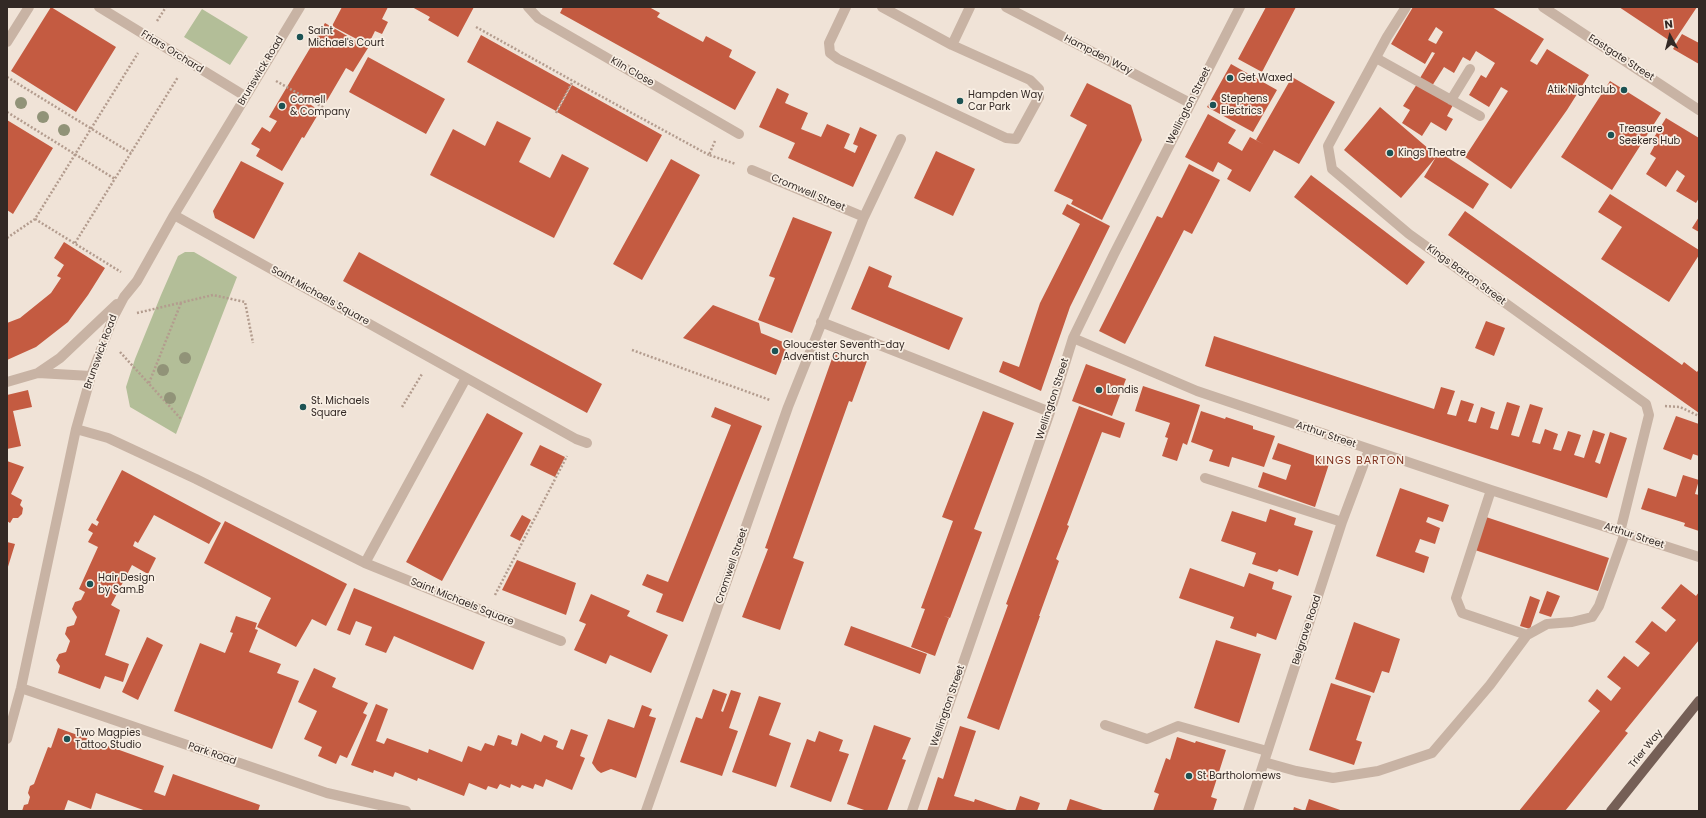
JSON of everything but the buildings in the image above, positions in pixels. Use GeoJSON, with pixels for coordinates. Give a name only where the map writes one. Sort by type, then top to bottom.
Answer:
{"type":"FeatureCollection","features":[{"type":"Feature","properties":{"kind":"main road","name":"Trier Way"},"geometry":{"type":"LineString","coordinates":[[1611,811],[1699,702]]}},
{"type":"Feature","properties":{"kind":"street"},"geometry":{"type":"LineString","coordinates":[[7,42],[29,7]]}},
{"type":"Feature","properties":{"kind":"street","name":"Friars Orchard"},"geometry":{"type":"LineString","coordinates":[[100,7],[245,96]]}},
{"type":"Feature","properties":{"kind":"street","name":"Brunswick Road"},"geometry":{"type":"LineString","coordinates":[[7,739],[21,688],[76,428],[91,376],[113,318],[124,297],[137,281],[174,215],[300,7]]}},
{"type":"Feature","properties":{"kind":"street","name":"Kiln Close"},"geometry":{"type":"LineString","coordinates":[[528,7],[538,18],[739,134]]}},
{"type":"Feature","properties":{"kind":"street"},"geometry":{"type":"LineString","coordinates":[[846,7],[829,43],[830,52],[838,59],[1006,138],[1016,139],[1039,97],[1039,89],[1030,80],[952,45],[882,7]]}},
{"type":"Feature","properties":{"kind":"street"},"geometry":{"type":"LineString","coordinates":[[952,45],[970,7]]}},
{"type":"Feature","properties":{"kind":"street","name":"Hampden Way"},"geometry":{"type":"LineString","coordinates":[[1006,7],[1190,103]]}},
{"type":"Feature","properties":{"kind":"street","name":"Wellington Street"},"geometry":{"type":"LineString","coordinates":[[912,811],[1050,412],[1073,338],[1190,103],[1240,7]]}},
{"type":"Feature","properties":{"kind":"street","name":"Kings Barton Street"},"geometry":{"type":"LineString","coordinates":[[1406,7],[1376,58],[1328,146],[1332,169],[1409,234],[1646,404]]}},
{"type":"Feature","properties":{"kind":"street","name":"Eastgate Street"},"geometry":{"type":"LineString","coordinates":[[1543,7],[1699,110]]}},
{"type":"Feature","properties":{"kind":"street"},"geometry":{"type":"LineString","coordinates":[[1376,58],[1480,116]]}},
{"type":"Feature","properties":{"kind":"street"},"geometry":{"type":"LineString","coordinates":[[1451,100],[1470,69]]}},
{"type":"Feature","properties":{"kind":"street","name":"Cromwell Street"},"geometry":{"type":"LineString","coordinates":[[646,811],[788,407],[864,217],[901,140]]}},
{"type":"Feature","properties":{"kind":"street","name":"Cromwell Street"},"geometry":{"type":"LineString","coordinates":[[752,170],[864,217]]}},
{"type":"Feature","properties":{"kind":"street","name":"Saint Michaels Square"},"geometry":{"type":"LineString","coordinates":[[174,215],[576,439],[587,443]]}},
{"type":"Feature","properties":{"kind":"street"},"geometry":{"type":"LineString","coordinates":[[7,382],[38,373],[60,358],[124,297]]}},
{"type":"Feature","properties":{"kind":"street"},"geometry":{"type":"LineString","coordinates":[[821,322],[1050,412]]}},
{"type":"Feature","properties":{"kind":"street","name":"Arthur Street"},"geometry":{"type":"LineString","coordinates":[[1073,338],[1196,392],[1699,557]]}},
{"type":"Feature","properties":{"kind":"street"},"geometry":{"type":"LineString","coordinates":[[38,373],[91,376]]}},
{"type":"Feature","properties":{"kind":"street"},"geometry":{"type":"LineString","coordinates":[[364,563],[466,378]]}},
{"type":"Feature","properties":{"kind":"street"},"geometry":{"type":"LineString","coordinates":[[1264,762],[1296,771],[1333,778],[1378,771],[1432,753],[1490,685],[1527,635],[1548,624],[1572,622],[1592,617],[1598,606],[1622,532],[1649,415],[1646,404]]}},
{"type":"Feature","properties":{"kind":"street","name":"Saint Michaels Square"},"geometry":{"type":"LineString","coordinates":[[76,428],[108,438],[196,479],[364,563],[561,641]]}},
{"type":"Feature","properties":{"kind":"street","name":"Belgrave Road"},"geometry":{"type":"LineString","coordinates":[[1248,811],[1342,522],[1369,450]]}},
{"type":"Feature","properties":{"kind":"street"},"geometry":{"type":"LineString","coordinates":[[1205,478],[1342,522]]}},
{"type":"Feature","properties":{"kind":"street"},"geometry":{"type":"LineString","coordinates":[[1491,490],[1456,598],[1462,613],[1527,635]]}},
{"type":"Feature","properties":{"kind":"street","name":"Park Road"},"geometry":{"type":"LineString","coordinates":[[21,688],[327,793],[406,811]]}},
{"type":"Feature","properties":{"kind":"street"},"geometry":{"type":"LineString","coordinates":[[1105,725],[1147,739],[1178,726],[1267,751]]}},
{"type":"Feature","properties":{"kind":"path"},"geometry":{"type":"LineString","coordinates":[[7,238],[35,219],[166,7]]}},
{"type":"Feature","properties":{"kind":"path"},"geometry":{"type":"LineString","coordinates":[[476,27],[573,82],[709,155],[752,170]]}},
{"type":"Feature","properties":{"kind":"path"},"geometry":{"type":"LineString","coordinates":[[75,244],[188,62]]}},
{"type":"Feature","properties":{"kind":"path"},"geometry":{"type":"LineString","coordinates":[[260,71],[326,109]]}},
{"type":"Feature","properties":{"kind":"path"},"geometry":{"type":"LineString","coordinates":[[7,77],[131,153]]}},
{"type":"Feature","properties":{"kind":"path"},"geometry":{"type":"LineString","coordinates":[[556,113],[573,82]]}},
{"type":"Feature","properties":{"kind":"path"},"geometry":{"type":"LineString","coordinates":[[7,112],[115,179]]}},
{"type":"Feature","properties":{"kind":"path"},"geometry":{"type":"LineString","coordinates":[[709,155],[722,124]]}},
{"type":"Feature","properties":{"kind":"path"},"geometry":{"type":"LineString","coordinates":[[35,219],[137,281]]}},
{"type":"Feature","properties":{"kind":"path"},"geometry":{"type":"LineString","coordinates":[[113,318],[213,295],[245,302],[253,343]]}},
{"type":"Feature","properties":{"kind":"path"},"geometry":{"type":"LineString","coordinates":[[149,383],[181,303]]}},
{"type":"Feature","properties":{"kind":"path"},"geometry":{"type":"LineString","coordinates":[[106,337],[182,420]]}},
{"type":"Feature","properties":{"kind":"path"},"geometry":{"type":"LineString","coordinates":[[632,350],[788,407]]}},
{"type":"Feature","properties":{"kind":"path"},"geometry":{"type":"LineString","coordinates":[[402,407],[432,359]]}},
{"type":"Feature","properties":{"kind":"path"},"geometry":{"type":"LineString","coordinates":[[1646,404],[1680,407],[1699,416]]}},
{"type":"Feature","properties":{"kind":"path"},"geometry":{"type":"LineString","coordinates":[[486,612],[576,439]]}},
{"type":"Feature","properties":{"kind":"green space"},"geometry":{"type":"Polygon","coordinates":[[[202,9],[248,37],[230,65],[184,37],[202,9]]]}},
{"type":"Feature","properties":{"kind":"green space"},"geometry":{"type":"Polygon","coordinates":[[[185,252],[194,252],[237,277],[176,434],[130,407],[126,387],[135,359],[178,256],[185,252]]]}},
{"type":"Feature","properties":{"kind":"place","name":"Saint Michael's Court"},"geometry":{"type":"Point","coordinates":[300,37]}},
{"type":"Feature","properties":{"kind":"place","name":"Get Waxed"},"geometry":{"type":"Point","coordinates":[1230,78]}},
{"type":"Feature","properties":{"kind":"place","name":"Atik Nightclub"},"geometry":{"type":"Point","coordinates":[1624,90]}},
{"type":"Feature","properties":{"kind":"place","name":"Hampden Way Car Park"},"geometry":{"type":"Point","coordinates":[960,101]}},
{"type":"Feature","properties":{"kind":"place","name":"Stephens Electrics"},"geometry":{"type":"Point","coordinates":[1213,105]}},
{"type":"Feature","properties":{"kind":"place","name":"Cornell & Company"},"geometry":{"type":"Point","coordinates":[282,106]}},
{"type":"Feature","properties":{"kind":"place","name":"Treasure Seekers Hub"},"geometry":{"type":"Point","coordinates":[1611,135]}},
{"type":"Feature","properties":{"kind":"place","name":"Kings Theatre"},"geometry":{"type":"Point","coordinates":[1390,153]}},
{"type":"Feature","properties":{"kind":"place","name":"Gloucester Seventh-day Adventist Church"},"geometry":{"type":"Point","coordinates":[775,351]}},
{"type":"Feature","properties":{"kind":"place","name":"Londis"},"geometry":{"type":"Point","coordinates":[1099,390]}},
{"type":"Feature","properties":{"kind":"place","name":"St. Michaels Square"},"geometry":{"type":"Point","coordinates":[303,407]}},
{"type":"Feature","properties":{"kind":"place","name":"Hair Design by Sam.B"},"geometry":{"type":"Point","coordinates":[90,584]}},
{"type":"Feature","properties":{"kind":"place","name":"Two Magpies Tattoo Studio"},"geometry":{"type":"Point","coordinates":[67,739]}},
{"type":"Feature","properties":{"kind":"place","name":"St Bartholomews"},"geometry":{"type":"Point","coordinates":[1189,776]}},
{"type":"Feature","properties":{"kind":"district","name":"KINGS BARTON"},"geometry":{"type":"Point","coordinates":[1360,461]}}]}
